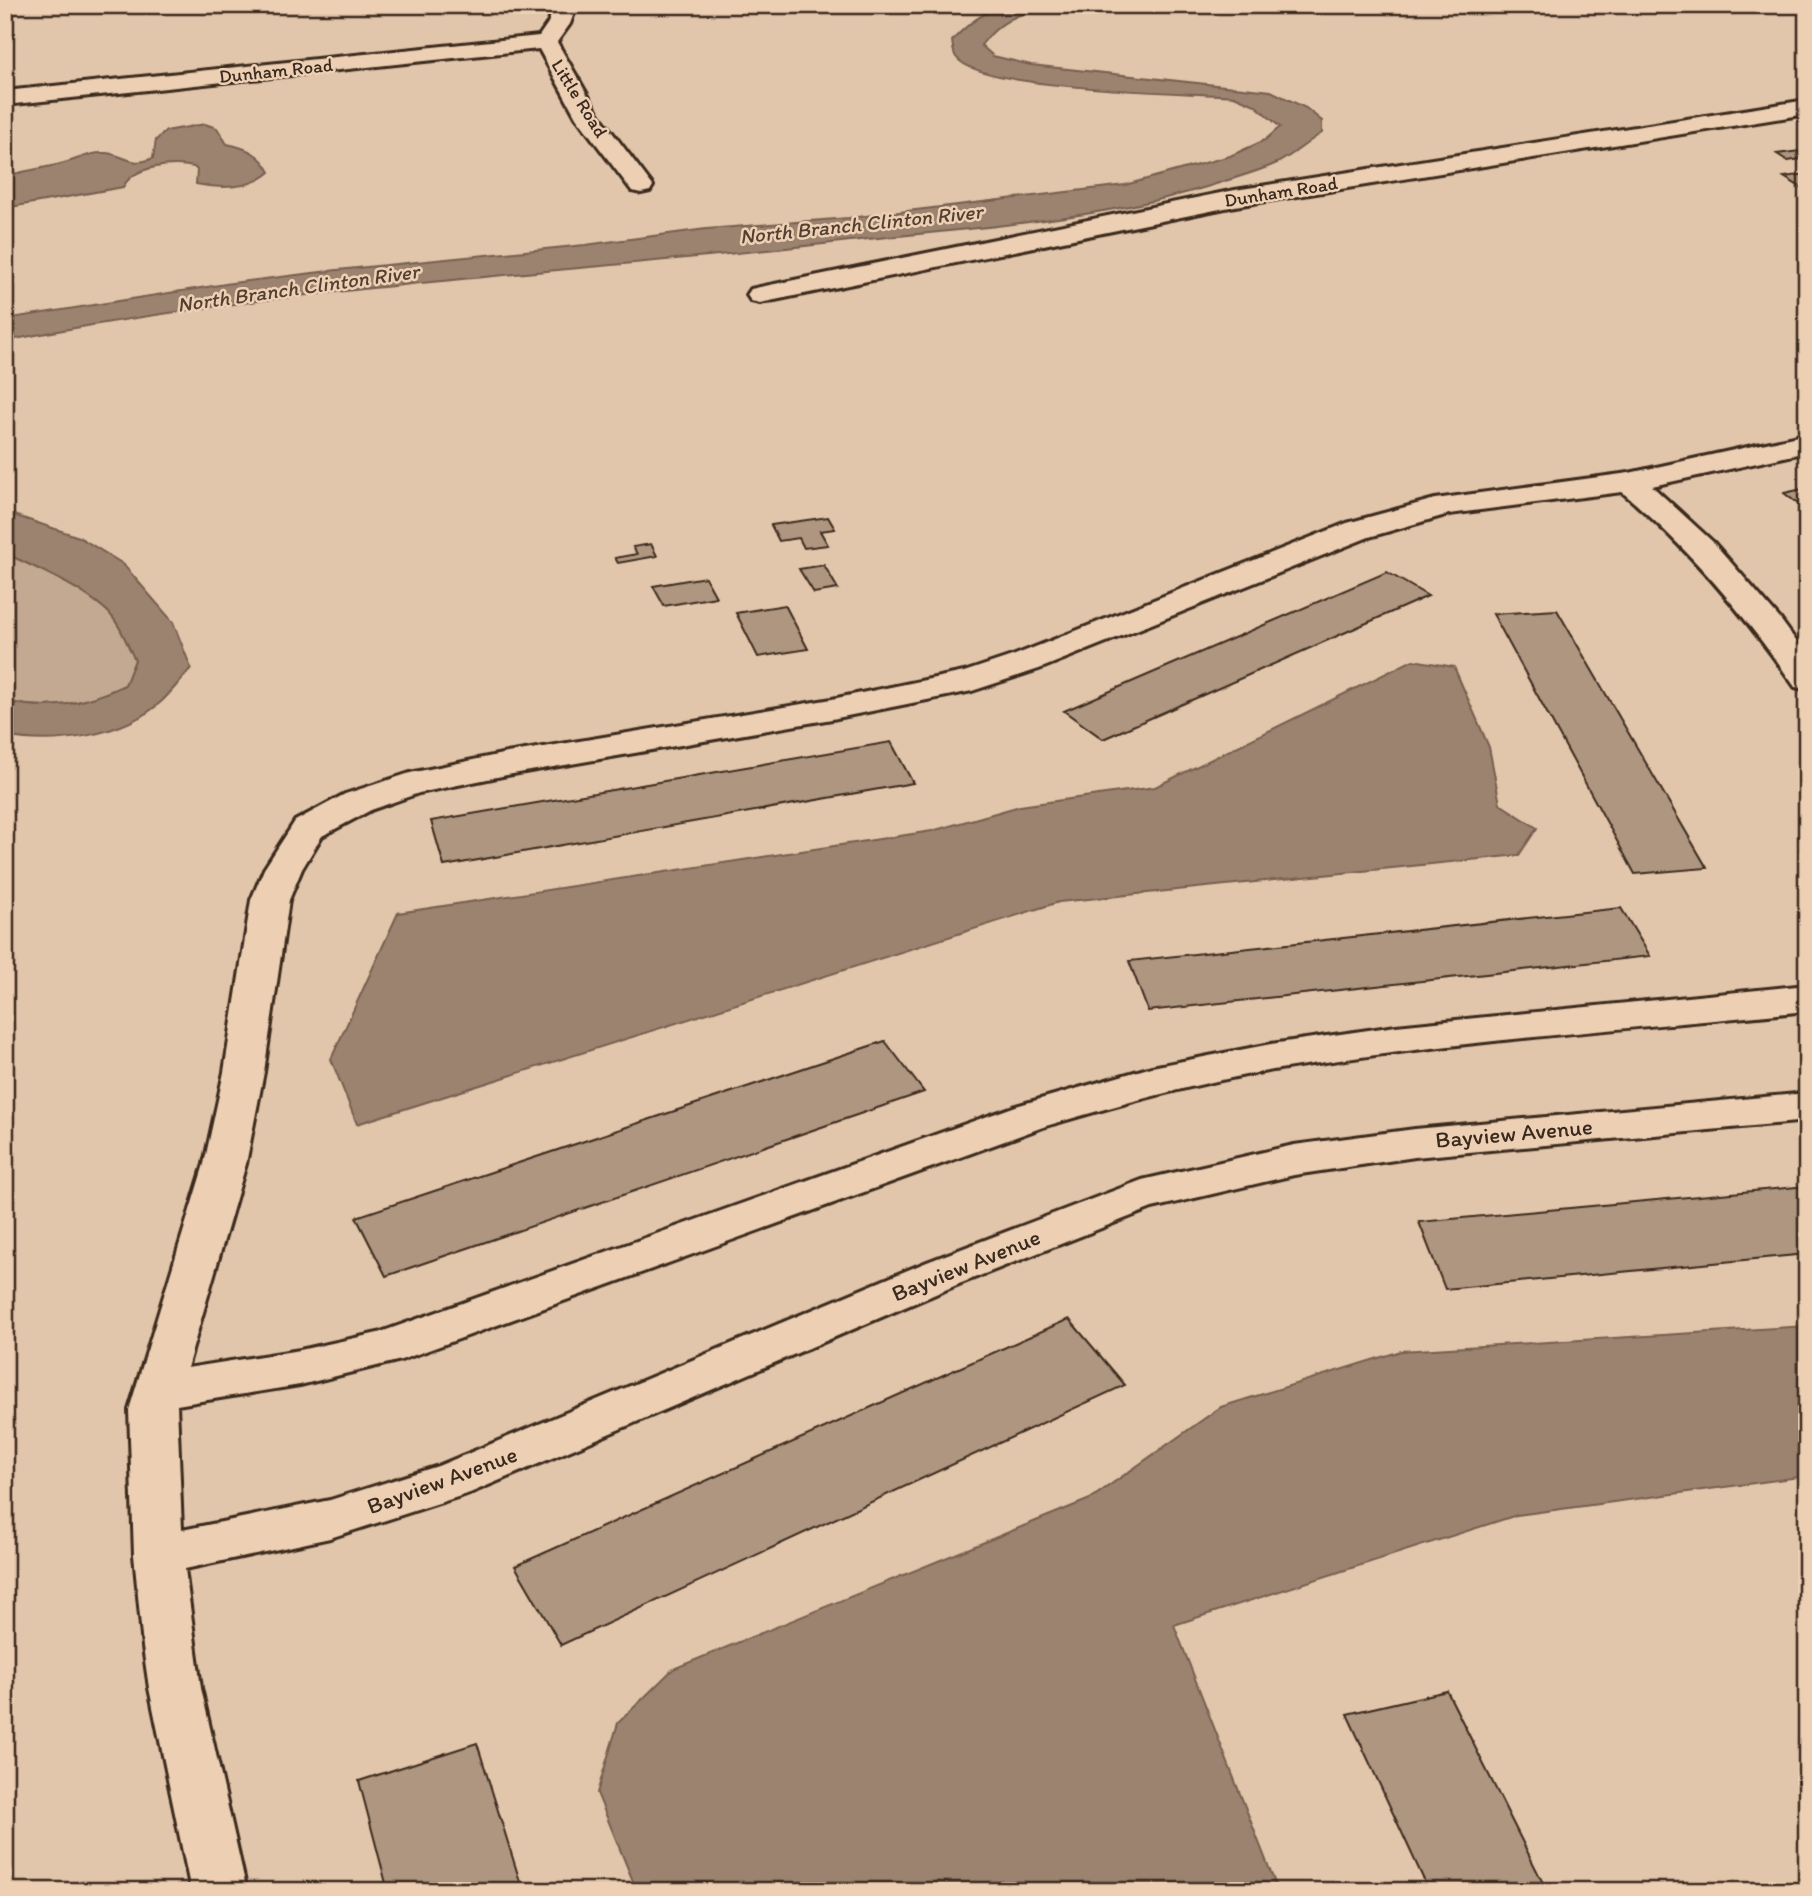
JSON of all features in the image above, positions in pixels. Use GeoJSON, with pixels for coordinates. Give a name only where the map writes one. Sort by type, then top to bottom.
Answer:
{"type":"FeatureCollection","features":[{"type":"Feature","properties":{"kind":"street","name":"Little Road"},"geometry":{"type":"LineString","coordinates":[[566,5],[559,24],[546,42],[588,117],[641,186]]}},
{"type":"Feature","properties":{"kind":"street","name":"Dunham Road"},"geometry":{"type":"LineString","coordinates":[[5,98],[546,42]]}},
{"type":"Feature","properties":{"kind":"street","name":"Dunham Road"},"geometry":{"type":"LineString","coordinates":[[760,295],[978,248],[1235,198],[1807,107]]}},
{"type":"Feature","properties":{"kind":"street"},"geometry":{"type":"LineString","coordinates":[[219,1891],[174,1688],[159,1555],[152,1410],[194,1276],[225,1164],[244,1072],[271,900],[283,869],[308,829],[320,820],[385,792],[447,776],[832,709],[972,681],[1027,662],[1382,521],[1469,501],[1556,494],[1629,482],[1807,443]]}},
{"type":"Feature","properties":{"kind":"street"},"geometry":{"type":"LineString","coordinates":[[1629,482],[1680,525],[1711,557],[1807,680]]}},
{"type":"Feature","properties":{"kind":"street"},"geometry":{"type":"LineString","coordinates":[[157,1390],[232,1380],[340,1360],[384,1348],[1031,1116],[1164,1078],[1271,1057],[1396,1039],[1807,998]]}},
{"type":"Feature","properties":{"kind":"street","name":"Bayview Avenue"},"geometry":{"type":"LineString","coordinates":[[159,1555],[298,1526],[417,1493],[956,1268],[1142,1195],[1294,1160],[1415,1143],[1807,1107]]}},
{"type":"Feature","properties":{"kind":"shaded area"},"geometry":{"type":"Polygon","coordinates":[[[5,553],[70,585],[110,614],[135,660],[125,685],[95,697],[52,706],[5,701],[5,553]]]}},
{"type":"Feature","properties":{"kind":"water","name":"North Branch Clinton River"},"geometry":{"type":"Polygon","coordinates":[[[1003,5],[1047,5],[1018,15],[996,30],[981,45],[993,56],[1031,65],[1271,91],[1306,108],[1322,121],[1322,133],[1283,160],[1253,172],[1168,197],[1076,216],[982,228],[317,294],[108,322],[5,341],[5,319],[232,283],[585,245],[706,229],[849,218],[1125,185],[1230,156],[1265,140],[1280,127],[1255,105],[1234,96],[1041,83],[1002,77],[973,68],[956,57],[952,41],[975,20],[1003,5]]]}},
{"type":"Feature","properties":{"kind":"water"},"geometry":{"type":"Polygon","coordinates":[[[205,124],[217,128],[227,144],[257,156],[270,172],[245,185],[215,187],[196,184],[197,170],[194,167],[154,167],[136,174],[123,187],[5,208],[5,176],[100,153],[139,162],[146,161],[153,158],[156,140],[166,131],[205,124]]]}},
{"type":"Feature","properties":{"kind":"water"},"geometry":{"type":"Polygon","coordinates":[[[5,512],[79,537],[123,564],[173,622],[191,668],[162,701],[128,723],[88,735],[45,740],[5,736],[5,701],[52,706],[95,697],[125,685],[135,660],[119,626],[105,609],[70,585],[5,553],[5,512]]]}},
{"type":"Feature","properties":{"kind":"water"},"geometry":{"type":"Polygon","coordinates":[[[1413,660],[1454,667],[1489,747],[1500,804],[1537,828],[1519,855],[1059,902],[357,1124],[331,1059],[398,913],[932,831],[1020,806],[1155,787],[1413,660]]]}},
{"type":"Feature","properties":{"kind":"water"},"geometry":{"type":"Polygon","coordinates":[[[1807,1326],[1807,1476],[1517,1515],[1174,1625],[1278,1891],[637,1891],[597,1793],[618,1723],[673,1669],[1090,1499],[1221,1407],[1401,1351],[1807,1326]]]}},
{"type":"Feature","properties":{"kind":"building"},"geometry":{"type":"Polygon","coordinates":[[[1800,151],[1807,153],[1807,162],[1801,159],[1788,161],[1777,154],[1800,151]]]}},
{"type":"Feature","properties":{"kind":"building"},"geometry":{"type":"Polygon","coordinates":[[[1807,174],[1807,191],[1784,177],[1807,174]]]}},
{"type":"Feature","properties":{"kind":"building"},"geometry":{"type":"Polygon","coordinates":[[[1807,488],[1807,511],[1784,493],[1807,488]]]}},
{"type":"Feature","properties":{"kind":"building"},"geometry":{"type":"Polygon","coordinates":[[[828,517],[835,529],[820,531],[828,545],[804,548],[799,538],[779,541],[771,525],[828,517]]]}},
{"type":"Feature","properties":{"kind":"building"},"geometry":{"type":"Polygon","coordinates":[[[651,544],[657,556],[618,563],[615,558],[637,554],[633,547],[651,544]]]}},
{"type":"Feature","properties":{"kind":"building"},"geometry":{"type":"Polygon","coordinates":[[[824,565],[838,589],[814,593],[799,569],[824,565]]]}},
{"type":"Feature","properties":{"kind":"building"},"geometry":{"type":"Polygon","coordinates":[[[1387,572],[1428,596],[1103,739],[1064,711],[1387,572]]]}},
{"type":"Feature","properties":{"kind":"building"},"geometry":{"type":"Polygon","coordinates":[[[705,577],[716,597],[664,606],[653,586],[705,577]]]}},
{"type":"Feature","properties":{"kind":"building"},"geometry":{"type":"Polygon","coordinates":[[[785,605],[808,649],[758,657],[736,613],[785,605]]]}},
{"type":"Feature","properties":{"kind":"building"},"geometry":{"type":"Polygon","coordinates":[[[1557,610],[1707,868],[1635,874],[1493,614],[1557,610]]]}},
{"type":"Feature","properties":{"kind":"building"},"geometry":{"type":"Polygon","coordinates":[[[891,742],[913,783],[444,866],[431,821],[891,742]]]}},
{"type":"Feature","properties":{"kind":"building"},"geometry":{"type":"Polygon","coordinates":[[[1621,908],[1650,956],[1148,1011],[1129,961],[1621,908]]]}},
{"type":"Feature","properties":{"kind":"building"},"geometry":{"type":"Polygon","coordinates":[[[885,1041],[924,1092],[386,1276],[356,1217],[885,1041]]]}},
{"type":"Feature","properties":{"kind":"building"},"geometry":{"type":"Polygon","coordinates":[[[1807,1186],[1807,1254],[1445,1289],[1419,1222],[1807,1186]]]}},
{"type":"Feature","properties":{"kind":"building"},"geometry":{"type":"Polygon","coordinates":[[[1069,1319],[1125,1385],[561,1645],[515,1566],[1069,1319]]]}},
{"type":"Feature","properties":{"kind":"building"},"geometry":{"type":"Polygon","coordinates":[[[1447,1691],[1547,1891],[1429,1891],[1347,1714],[1447,1691]]]}},
{"type":"Feature","properties":{"kind":"building"},"geometry":{"type":"Polygon","coordinates":[[[477,1743],[523,1891],[388,1891],[359,1781],[477,1743]]]}}]}
